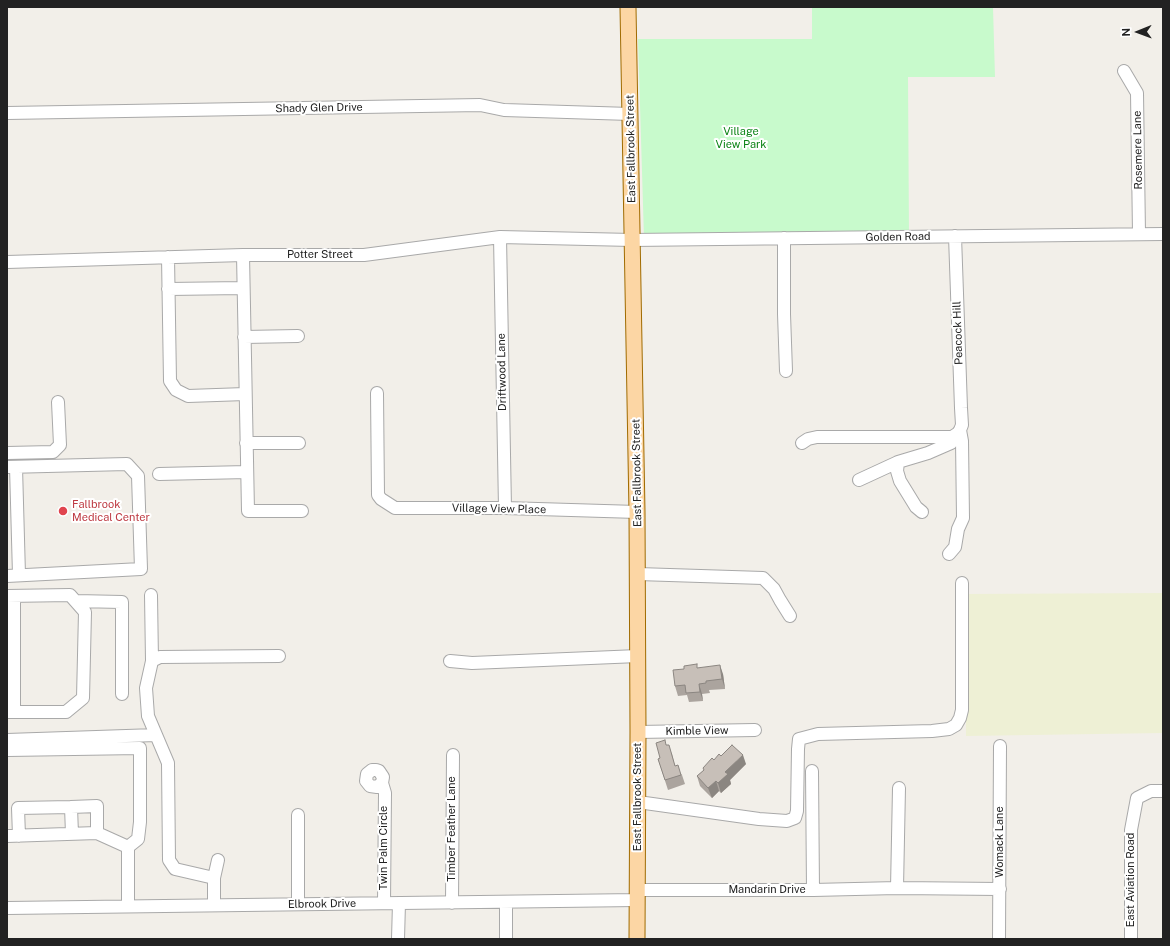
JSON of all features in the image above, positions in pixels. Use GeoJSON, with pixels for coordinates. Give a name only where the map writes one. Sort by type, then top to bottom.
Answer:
{"type":"FeatureCollection","features":[{"type":"Feature","properties":{"kind":"main road","name":"East Fallbrook Street"},"geometry":{"type":"LineString","coordinates":[[628,7],[638,574],[637,939]]}},
{"type":"Feature","properties":{"kind":"street","name":"Rosemere Lane"},"geometry":{"type":"LineString","coordinates":[[1124,71],[1137,93],[1139,234]]}},
{"type":"Feature","properties":{"kind":"street","name":"Shady Glen Drive"},"geometry":{"type":"LineString","coordinates":[[7,113],[480,105],[504,110],[630,114]]}},
{"type":"Feature","properties":{"kind":"street","name":"Golden Road"},"geometry":{"type":"LineString","coordinates":[[632,240],[1163,234]]}},
{"type":"Feature","properties":{"kind":"street","name":"Peacock Hill"},"geometry":{"type":"LineString","coordinates":[[949,554],[955,547],[958,529],[963,518],[962,441],[959,432],[962,425],[955,236]]}},
{"type":"Feature","properties":{"kind":"street","name":"Potter Street"},"geometry":{"type":"LineString","coordinates":[[7,262],[243,255],[364,255],[500,237],[632,240]]}},
{"type":"Feature","properties":{"kind":"street","name":"Driftwood Lane"},"geometry":{"type":"LineString","coordinates":[[500,237],[505,508]]}},
{"type":"Feature","properties":{"kind":"street"},"geometry":{"type":"LineString","coordinates":[[784,238],[786,372]]}},
{"type":"Feature","properties":{"kind":"street"},"geometry":{"type":"LineString","coordinates":[[243,255],[248,511],[302,511]]}},
{"type":"Feature","properties":{"kind":"street"},"geometry":{"type":"LineString","coordinates":[[168,258],[170,381],[176,390],[188,396],[245,394]]}},
{"type":"Feature","properties":{"kind":"street"},"geometry":{"type":"LineString","coordinates":[[168,290],[243,288]]}},
{"type":"Feature","properties":{"kind":"street"},"geometry":{"type":"LineString","coordinates":[[244,337],[298,336]]}},
{"type":"Feature","properties":{"kind":"street","name":"Village View Place"},"geometry":{"type":"LineString","coordinates":[[377,393],[378,495],[381,500],[395,508],[505,508],[637,512]]}},
{"type":"Feature","properties":{"kind":"street"},"geometry":{"type":"LineString","coordinates":[[7,453],[53,452],[60,445],[58,402]]}},
{"type":"Feature","properties":{"kind":"street"},"geometry":{"type":"LineString","coordinates":[[802,443],[808,439],[817,437],[938,438],[952,437],[959,432]]}},
{"type":"Feature","properties":{"kind":"street"},"geometry":{"type":"LineString","coordinates":[[859,480],[898,462],[928,453],[951,443],[959,432]]}},
{"type":"Feature","properties":{"kind":"street"},"geometry":{"type":"LineString","coordinates":[[246,443],[299,443]]}},
{"type":"Feature","properties":{"kind":"street"},"geometry":{"type":"LineString","coordinates":[[898,462],[897,471],[900,481],[916,507],[922,512]]}},
{"type":"Feature","properties":{"kind":"street"},"geometry":{"type":"LineString","coordinates":[[127,464],[138,476],[141,569],[13,575],[12,467],[127,464]]}},
{"type":"Feature","properties":{"kind":"street"},"geometry":{"type":"LineString","coordinates":[[159,474],[247,472]]}},
{"type":"Feature","properties":{"kind":"street"},"geometry":{"type":"LineString","coordinates":[[638,574],[763,578],[774,589],[790,616]]}},
{"type":"Feature","properties":{"kind":"street"},"geometry":{"type":"LineString","coordinates":[[638,802],[759,819],[788,821],[795,818],[797,811],[799,739],[818,734],[932,731],[950,729],[956,725],[962,710],[962,583]]}},
{"type":"Feature","properties":{"kind":"street"},"geometry":{"type":"LineString","coordinates":[[70,595],[76,601],[85,612],[83,698],[66,712],[10,712],[11,596],[70,595]]}},
{"type":"Feature","properties":{"kind":"street"},"geometry":{"type":"LineString","coordinates":[[151,595],[152,661],[146,688],[148,716],[168,763],[169,860],[175,869],[214,878]]}},
{"type":"Feature","properties":{"kind":"street"},"geometry":{"type":"LineString","coordinates":[[76,601],[122,602],[122,694]]}},
{"type":"Feature","properties":{"kind":"street"},"geometry":{"type":"LineString","coordinates":[[152,661],[160,657],[280,656]]}},
{"type":"Feature","properties":{"kind":"street"},"geometry":{"type":"LineString","coordinates":[[450,661],[472,663],[638,656]]}},
{"type":"Feature","properties":{"kind":"street","name":"Kimble View"},"geometry":{"type":"LineString","coordinates":[[638,732],[755,730]]}},
{"type":"Feature","properties":{"kind":"street"},"geometry":{"type":"LineString","coordinates":[[7,740],[156,735]]}},
{"type":"Feature","properties":{"kind":"street","name":"Womack Lane"},"geometry":{"type":"LineString","coordinates":[[999,939],[1000,746]]}},
{"type":"Feature","properties":{"kind":"street"},"geometry":{"type":"LineString","coordinates":[[7,750],[140,748],[140,822],[138,839],[128,847]]}},
{"type":"Feature","properties":{"kind":"street","name":"Timber Feather Lane"},"geometry":{"type":"LineString","coordinates":[[452,902],[453,756]]}},
{"type":"Feature","properties":{"kind":"street"},"geometry":{"type":"LineString","coordinates":[[812,771],[813,890]]}},
{"type":"Feature","properties":{"kind":"street","name":"Twin Palm Circle"},"geometry":{"type":"LineString","coordinates":[[383,788],[384,903]]}},
{"type":"Feature","properties":{"kind":"street"},"geometry":{"type":"LineString","coordinates":[[897,888],[899,788]]}},
{"type":"Feature","properties":{"kind":"street","name":"East Aviation Road"},"geometry":{"type":"LineString","coordinates":[[1131,939],[1131,830],[1137,798],[1150,791],[1163,791]]}},
{"type":"Feature","properties":{"kind":"street"},"geometry":{"type":"LineString","coordinates":[[98,834],[97,806],[18,808],[13,836],[98,834],[128,847]]}},
{"type":"Feature","properties":{"kind":"street"},"geometry":{"type":"LineString","coordinates":[[71,807],[72,834]]}},
{"type":"Feature","properties":{"kind":"street"},"geometry":{"type":"LineString","coordinates":[[298,815],[298,904]]}},
{"type":"Feature","properties":{"kind":"street"},"geometry":{"type":"LineString","coordinates":[[128,847],[128,906]]}},
{"type":"Feature","properties":{"kind":"street"},"geometry":{"type":"LineString","coordinates":[[214,906],[214,878],[218,860]]}},
{"type":"Feature","properties":{"kind":"street","name":"Mandarin Drive"},"geometry":{"type":"LineString","coordinates":[[637,895],[897,888],[1000,889]]}},
{"type":"Feature","properties":{"kind":"street","name":"Elbrook Drive"},"geometry":{"type":"LineString","coordinates":[[7,908],[506,902],[637,895]]}},
{"type":"Feature","properties":{"kind":"street"},"geometry":{"type":"LineString","coordinates":[[506,902],[506,939]]}},
{"type":"Feature","properties":{"kind":"street"},"geometry":{"type":"LineString","coordinates":[[398,939],[399,903]]}},
{"type":"Feature","properties":{"kind":"green space","name":"Village View Park"},"geometry":{"type":"Polygon","coordinates":[[[812,7],[993,7],[995,77],[908,77],[909,237],[644,238],[638,39],[812,39],[812,7]]]}},
{"type":"Feature","properties":{"kind":"green space"},"geometry":{"type":"Polygon","coordinates":[[[1163,593],[1163,733],[966,736],[966,594],[1163,593]]]}},
{"type":"Feature","properties":{"kind":"building"},"geometry":{"type":"Polygon","coordinates":[[[697,664],[697,668],[720,665],[722,679],[706,681],[706,683],[699,684],[700,692],[686,693],[685,685],[675,686],[673,670],[684,669],[684,666],[697,664]]]}},
{"type":"Feature","properties":{"kind":"building"},"geometry":{"type":"Polygon","coordinates":[[[665,740],[666,745],[669,745],[675,766],[678,765],[681,775],[665,780],[658,759],[660,758],[656,743],[665,740]]]}},
{"type":"Feature","properties":{"kind":"building"},"geometry":{"type":"Polygon","coordinates":[[[732,745],[743,755],[725,772],[728,774],[718,783],[716,781],[708,788],[697,776],[704,770],[703,768],[712,758],[714,760],[719,754],[721,756],[732,745]]]}},
{"type":"Feature","properties":{"kind":"place","name":"Fallbrook Medical Center"},"geometry":{"type":"Point","coordinates":[63,511]}}]}
